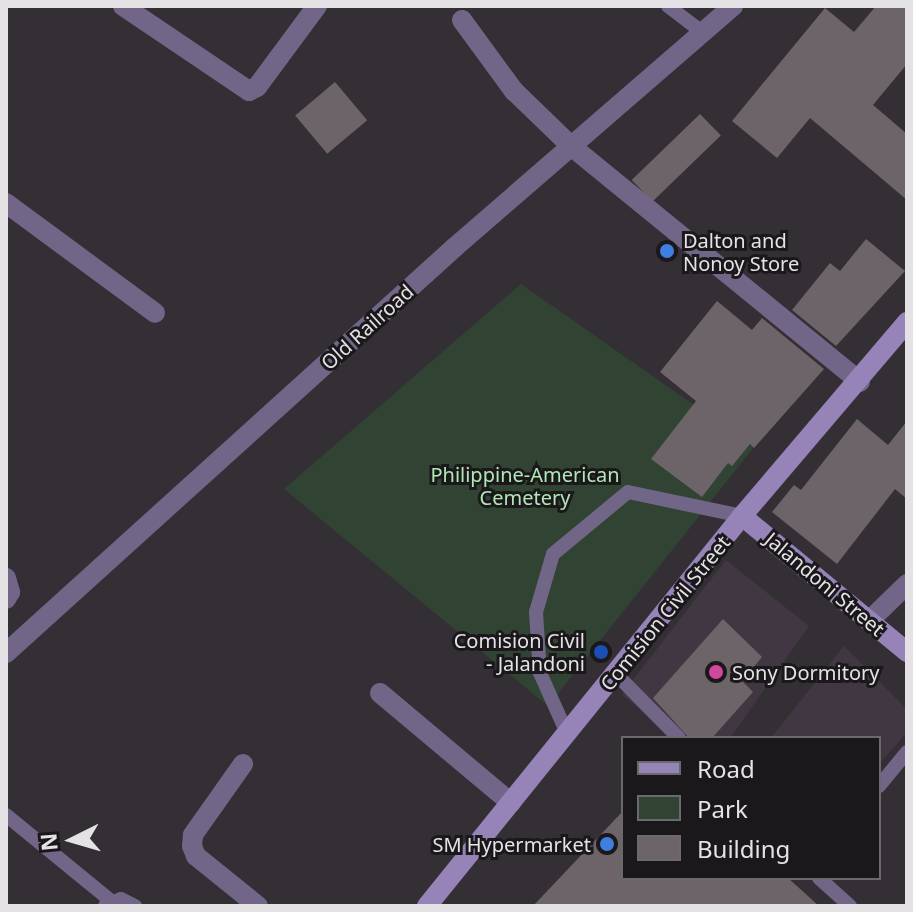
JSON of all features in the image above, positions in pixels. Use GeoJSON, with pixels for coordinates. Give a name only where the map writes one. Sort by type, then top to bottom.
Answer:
{"type":"FeatureCollection","features":[{"type":"Feature","properties":{"kind":"main road","name":"Comision Civil Street"},"geometry":{"type":"LineString","coordinates":[[427,906],[566,731],[617,675],[742,516],[860,382],[907,322]]}},
{"type":"Feature","properties":{"kind":"main road","name":"Jalandoni Street"},"geometry":{"type":"LineString","coordinates":[[742,516],[907,652]]}},
{"type":"Feature","properties":{"kind":"street"},"geometry":{"type":"LineString","coordinates":[[123,6],[249,91],[257,87],[317,6]]}},
{"type":"Feature","properties":{"kind":"street","name":"Old Railroad"},"geometry":{"type":"LineString","coordinates":[[6,653],[571,146],[733,6]]}},
{"type":"Feature","properties":{"kind":"street"},"geometry":{"type":"LineString","coordinates":[[462,20],[514,91],[571,146],[860,382]]}},
{"type":"Feature","properties":{"kind":"street"},"geometry":{"type":"LineString","coordinates":[[6,203],[155,313]]}},
{"type":"Feature","properties":{"kind":"street"},"geometry":{"type":"LineString","coordinates":[[6,578],[6,599]]}},
{"type":"Feature","properties":{"kind":"street"},"geometry":{"type":"LineString","coordinates":[[869,621],[907,584]]}},
{"type":"Feature","properties":{"kind":"street"},"geometry":{"type":"LineString","coordinates":[[380,693],[511,803]]}},
{"type":"Feature","properties":{"kind":"street"},"geometry":{"type":"LineString","coordinates":[[243,764],[193,835],[192,846],[196,856],[258,906]]}},
{"type":"Feature","properties":{"kind":"lane"},"geometry":{"type":"LineString","coordinates":[[668,6],[702,32]]}},
{"type":"Feature","properties":{"kind":"lane"},"geometry":{"type":"LineString","coordinates":[[566,731],[540,673],[536,612],[553,554],[628,492],[742,516]]}},
{"type":"Feature","properties":{"kind":"lane"},"geometry":{"type":"LineString","coordinates":[[617,675],[677,736]]}},
{"type":"Feature","properties":{"kind":"lane"},"geometry":{"type":"LineString","coordinates":[[881,784],[907,752]]}},
{"type":"Feature","properties":{"kind":"lane"},"geometry":{"type":"LineString","coordinates":[[6,815],[108,904],[135,906]]}},
{"type":"Feature","properties":{"kind":"lane"},"geometry":{"type":"LineString","coordinates":[[821,880],[850,906]]}},
{"type":"Feature","properties":{"kind":"shaded area"},"geometry":{"type":"Polygon","coordinates":[[[726,560],[809,626],[731,736],[669,736],[622,694],[726,560]]]}},
{"type":"Feature","properties":{"kind":"shaded area"},"geometry":{"type":"Polygon","coordinates":[[[844,646],[907,709],[907,732],[881,762],[881,736],[773,736],[844,646]]]}},
{"type":"Feature","properties":{"kind":"green space","name":"Philippine-American Cemetery"},"geometry":{"type":"Polygon","coordinates":[[[521,284],[754,447],[548,706],[284,489],[521,284]]]}},
{"type":"Feature","properties":{"kind":"building"},"geometry":{"type":"Polygon","coordinates":[[[876,6],[907,6],[907,64],[873,105],[907,134],[907,200],[810,118],[777,158],[732,121],[825,8],[854,32],[876,6]]]}},
{"type":"Feature","properties":{"kind":"building"},"geometry":{"type":"Polygon","coordinates":[[[335,82],[367,120],[327,154],[295,115],[335,82]]]}},
{"type":"Feature","properties":{"kind":"building"},"geometry":{"type":"Polygon","coordinates":[[[700,114],[721,136],[653,202],[632,180],[700,114]]]}},
{"type":"Feature","properties":{"kind":"building"},"geometry":{"type":"Polygon","coordinates":[[[866,239],[905,271],[836,346],[792,310],[830,263],[840,271],[866,239]]]}},
{"type":"Feature","properties":{"kind":"building"},"geometry":{"type":"Polygon","coordinates":[[[717,301],[752,330],[762,318],[824,369],[754,448],[750,444],[732,466],[728,463],[702,497],[651,459],[696,401],[660,372],[717,301]]]}},
{"type":"Feature","properties":{"kind":"building"},"geometry":{"type":"Polygon","coordinates":[[[857,419],[888,445],[907,421],[907,499],[895,489],[837,564],[772,512],[794,485],[801,490],[857,419]]]}},
{"type":"Feature","properties":{"kind":"building"},"geometry":{"type":"Polygon","coordinates":[[[723,619],[762,657],[742,681],[753,692],[714,736],[687,736],[653,698],[723,619]]]}},
{"type":"Feature","properties":{"kind":"building","name":"SM Hypermarket"},"geometry":{"type":"Polygon","coordinates":[[[621,813],[621,880],[790,880],[819,906],[533,906],[621,813]]]}},
{"type":"Feature","properties":{"kind":"place","name":"Dalton and Nonoy Store"},"geometry":{"type":"Point","coordinates":[667,251]}},
{"type":"Feature","properties":{"kind":"place","name":"Comision Civil - Jalandoni"},"geometry":{"type":"Point","coordinates":[601,652]}},
{"type":"Feature","properties":{"kind":"place","name":"Sony Dormitory"},"geometry":{"type":"Point","coordinates":[716,672]}},
{"type":"Feature","properties":{"kind":"place","name":"SM Hypermarket"},"geometry":{"type":"Point","coordinates":[607,844]}}]}
